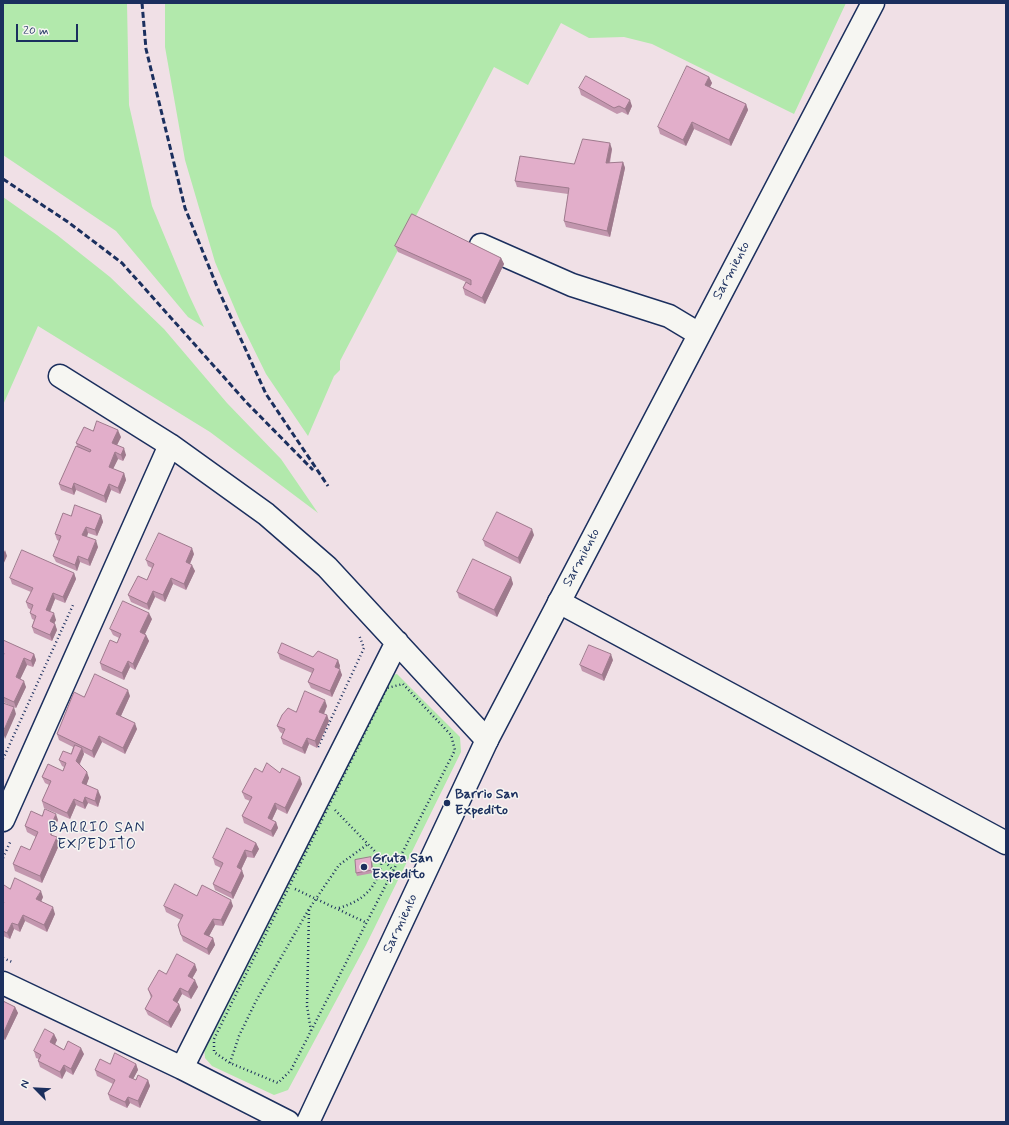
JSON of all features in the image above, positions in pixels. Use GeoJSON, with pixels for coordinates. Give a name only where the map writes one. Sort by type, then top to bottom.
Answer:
{"type":"FeatureCollection","features":[{"type":"Feature","properties":{"kind":"street","name":"Sarmiento"},"geometry":{"type":"LineString","coordinates":[[308,1122],[487,740],[873,3]]}},
{"type":"Feature","properties":{"kind":"street"},"geometry":{"type":"LineString","coordinates":[[481,244],[572,285],[669,316],[699,334]]}},
{"type":"Feature","properties":{"kind":"street"},"geometry":{"type":"LineString","coordinates":[[60,376],[170,445],[266,514],[326,567],[398,642],[487,740]]}},
{"type":"Feature","properties":{"kind":"street"},"geometry":{"type":"LineString","coordinates":[[8,828],[170,445]]}},
{"type":"Feature","properties":{"kind":"street"},"geometry":{"type":"LineString","coordinates":[[559,602],[1006,843]]}},
{"type":"Feature","properties":{"kind":"street"},"geometry":{"type":"LineString","coordinates":[[182,1068],[398,642]]}},
{"type":"Feature","properties":{"kind":"street"},"geometry":{"type":"LineString","coordinates":[[3,983],[182,1068],[288,1122]]}},
{"type":"Feature","properties":{"kind":"path"},"geometry":{"type":"LineString","coordinates":[[317,748],[364,648],[360,637],[355,631]]}},
{"type":"Feature","properties":{"kind":"path"},"geometry":{"type":"LineString","coordinates":[[403,684],[451,735],[455,750],[291,1070],[278,1082],[230,1063],[214,1052],[214,1039],[330,804],[387,688],[403,684]]}},
{"type":"Feature","properties":{"kind":"path"},"geometry":{"type":"LineString","coordinates":[[330,804],[394,871]]}},
{"type":"Feature","properties":{"kind":"path"},"geometry":{"type":"LineString","coordinates":[[3,858],[8,828]]}},
{"type":"Feature","properties":{"kind":"path"},"geometry":{"type":"LineString","coordinates":[[230,1063],[239,1036],[253,1008],[309,909],[339,866],[368,844]]}},
{"type":"Feature","properties":{"kind":"path"},"geometry":{"type":"LineString","coordinates":[[339,909],[355,904],[377,881],[382,860]]}},
{"type":"Feature","properties":{"kind":"path"},"geometry":{"type":"LineString","coordinates":[[289,887],[317,898],[367,923]]}},
{"type":"Feature","properties":{"kind":"path"},"geometry":{"type":"LineString","coordinates":[[309,909],[307,1006],[311,1032]]}},
{"type":"Feature","properties":{"kind":"green space"},"geometry":{"type":"Polygon","coordinates":[[[3,3],[127,3],[129,105],[152,206],[204,327],[188,317],[116,231],[3,155],[3,3]]]}},
{"type":"Feature","properties":{"kind":"green space"},"geometry":{"type":"Polygon","coordinates":[[[165,3],[846,3],[794,114],[652,44],[624,37],[589,38],[561,23],[528,85],[494,67],[340,361],[340,370],[334,376],[308,436],[266,374],[240,321],[215,262],[185,160],[165,47],[165,3]]]}},
{"type":"Feature","properties":{"kind":"green space"},"geometry":{"type":"Polygon","coordinates":[[[3,197],[57,235],[110,277],[164,329],[227,403],[281,459],[318,513],[210,432],[38,326],[3,405],[3,197]]]}},
{"type":"Feature","properties":{"kind":"green space"},"geometry":{"type":"Polygon","coordinates":[[[397,674],[460,737],[461,752],[366,945],[288,1090],[274,1095],[212,1066],[205,1058],[204,1047],[388,676],[397,674]]]}},
{"type":"Feature","properties":{"kind":"building"},"geometry":{"type":"Polygon","coordinates":[[[687,66],[709,77],[705,85],[746,104],[729,140],[692,122],[683,140],[658,127],[687,66]]]}},
{"type":"Feature","properties":{"kind":"building"},"geometry":{"type":"Polygon","coordinates":[[[586,76],[630,100],[625,109],[619,106],[614,108],[579,88],[586,76]]]}},
{"type":"Feature","properties":{"kind":"building"},"geometry":{"type":"Polygon","coordinates":[[[583,139],[610,143],[606,163],[623,162],[607,231],[564,221],[569,188],[515,181],[520,156],[574,164],[583,139]]]}},
{"type":"Feature","properties":{"kind":"building"},"geometry":{"type":"Polygon","coordinates":[[[412,214],[501,258],[482,298],[463,288],[466,282],[471,285],[471,280],[395,246],[412,214]]]}},
{"type":"Feature","properties":{"kind":"building"},"geometry":{"type":"Polygon","coordinates":[[[97,421],[118,430],[112,443],[124,448],[121,455],[115,452],[109,467],[124,473],[118,488],[109,484],[104,496],[74,483],[72,489],[59,484],[76,446],[90,452],[91,450],[76,443],[84,427],[93,431],[97,421]]]}},
{"type":"Feature","properties":{"kind":"building"},"geometry":{"type":"Polygon","coordinates":[[[75,505],[101,515],[95,530],[86,527],[82,535],[96,540],[88,560],[78,556],[75,565],[53,556],[61,536],[55,534],[63,513],[71,516],[75,505]]]}},
{"type":"Feature","properties":{"kind":"building"},"geometry":{"type":"Polygon","coordinates":[[[497,512],[532,529],[518,558],[483,540],[497,512]]]}},
{"type":"Feature","properties":{"kind":"building"},"geometry":{"type":"Polygon","coordinates":[[[159,533],[192,548],[186,562],[192,565],[184,584],[171,578],[163,595],[153,591],[147,604],[128,595],[138,576],[147,580],[154,564],[146,560],[159,533]]]}},
{"type":"Feature","properties":{"kind":"building"},"geometry":{"type":"Polygon","coordinates":[[[22,550],[74,573],[63,597],[53,593],[46,610],[54,613],[50,621],[55,624],[50,635],[32,627],[36,616],[30,613],[33,605],[26,602],[33,588],[10,578],[22,550]]]}},
{"type":"Feature","properties":{"kind":"building"},"geometry":{"type":"Polygon","coordinates":[[[473,559],[511,577],[494,610],[457,592],[473,559]]]}},
{"type":"Feature","properties":{"kind":"building"},"geometry":{"type":"Polygon","coordinates":[[[123,601],[149,613],[140,632],[146,635],[133,664],[128,661],[122,673],[100,663],[110,640],[117,643],[121,634],[110,629],[123,601]]]}},
{"type":"Feature","properties":{"kind":"building"},"geometry":{"type":"Polygon","coordinates":[[[3,640],[34,654],[31,661],[24,658],[16,677],[24,681],[14,702],[3,697],[3,640]]]}},
{"type":"Feature","properties":{"kind":"building"},"geometry":{"type":"Polygon","coordinates":[[[282,643],[313,657],[318,651],[338,660],[335,667],[340,669],[330,691],[308,682],[314,669],[278,653],[282,643]]]}},
{"type":"Feature","properties":{"kind":"building"},"geometry":{"type":"Polygon","coordinates":[[[589,645],[611,654],[602,675],[580,665],[589,645]]]}},
{"type":"Feature","properties":{"kind":"building"},"geometry":{"type":"Polygon","coordinates":[[[95,674],[128,690],[116,714],[135,723],[123,748],[99,736],[92,751],[57,734],[74,692],[84,697],[95,674]]]}},
{"type":"Feature","properties":{"kind":"building"},"geometry":{"type":"Polygon","coordinates":[[[305,691],[325,700],[319,712],[327,715],[315,741],[307,738],[302,748],[281,738],[285,729],[277,726],[282,715],[288,708],[296,712],[305,691]]]}},
{"type":"Feature","properties":{"kind":"building"},"geometry":{"type":"Polygon","coordinates":[[[3,703],[14,707],[3,732],[3,703]]]}},
{"type":"Feature","properties":{"kind":"building"},"geometry":{"type":"Polygon","coordinates":[[[75,745],[82,748],[76,761],[87,772],[82,783],[98,790],[95,801],[85,797],[83,803],[74,799],[67,813],[42,801],[51,781],[42,777],[48,764],[63,771],[66,763],[59,760],[63,751],[71,754],[75,745]]]}},
{"type":"Feature","properties":{"kind":"building"},"geometry":{"type":"Polygon","coordinates":[[[267,763],[280,773],[282,768],[300,777],[285,808],[275,803],[268,818],[276,822],[271,831],[242,816],[252,797],[242,792],[255,768],[262,772],[267,763]]]}},
{"type":"Feature","properties":{"kind":"building"},"geometry":{"type":"Polygon","coordinates":[[[45,809],[56,814],[49,830],[51,835],[57,837],[40,876],[13,864],[21,846],[30,850],[38,832],[25,826],[31,811],[42,816],[45,809]]]}},
{"type":"Feature","properties":{"kind":"building"},"geometry":{"type":"Polygon","coordinates":[[[227,828],[256,843],[252,852],[245,850],[237,867],[242,870],[231,893],[213,884],[223,863],[213,858],[227,828]]]}},
{"type":"Feature","properties":{"kind":"building"},"geometry":{"type":"Polygon","coordinates":[[[371,857],[372,870],[356,873],[355,860],[371,857]]]}},
{"type":"Feature","properties":{"kind":"building"},"geometry":{"type":"Polygon","coordinates":[[[15,878],[41,891],[36,899],[53,907],[44,925],[23,915],[18,925],[12,923],[7,933],[3,931],[3,887],[4,885],[10,889],[15,878]]]}},
{"type":"Feature","properties":{"kind":"building"},"geometry":{"type":"Polygon","coordinates":[[[175,884],[197,896],[202,885],[231,900],[221,920],[213,919],[204,934],[213,938],[207,949],[181,935],[178,925],[183,915],[164,906],[175,884]]]}},
{"type":"Feature","properties":{"kind":"building"},"geometry":{"type":"Polygon","coordinates":[[[177,954],[195,964],[188,976],[195,980],[188,992],[180,988],[173,1000],[179,1004],[168,1022],[145,1009],[152,996],[148,989],[159,970],[166,974],[177,954]]]}},
{"type":"Feature","properties":{"kind":"building"},"geometry":{"type":"Polygon","coordinates":[[[3,1001],[15,1007],[3,1034],[3,1001]]]}},
{"type":"Feature","properties":{"kind":"building"},"geometry":{"type":"Polygon","coordinates":[[[45,1029],[54,1034],[50,1042],[64,1050],[68,1041],[81,1048],[71,1069],[64,1065],[60,1072],[38,1061],[41,1055],[34,1051],[45,1029]]]}},
{"type":"Feature","properties":{"kind":"building"},"geometry":{"type":"Polygon","coordinates":[[[115,1053],[136,1064],[129,1077],[136,1080],[138,1075],[148,1080],[138,1101],[128,1097],[125,1102],[108,1094],[115,1080],[95,1070],[100,1059],[110,1064],[115,1053]]]}},
{"type":"Feature","properties":{"kind":"railway"},"geometry":{"type":"LineString","coordinates":[[142,3],[146,49],[185,208],[218,289],[266,394],[328,486]]}},
{"type":"Feature","properties":{"kind":"railway"},"geometry":{"type":"LineString","coordinates":[[3,179],[68,222],[122,263],[247,403],[313,470]]}},
{"type":"Feature","properties":{"kind":"place","name":"Barrio San Expedito"},"geometry":{"type":"Point","coordinates":[447,803]}},
{"type":"Feature","properties":{"kind":"place","name":"Gruta San Expedito"},"geometry":{"type":"Point","coordinates":[364,867]}},
{"type":"Feature","properties":{"kind":"district","name":"BARRIO SAN EXPEDITO"},"geometry":{"type":"Point","coordinates":[97,838]}}]}
